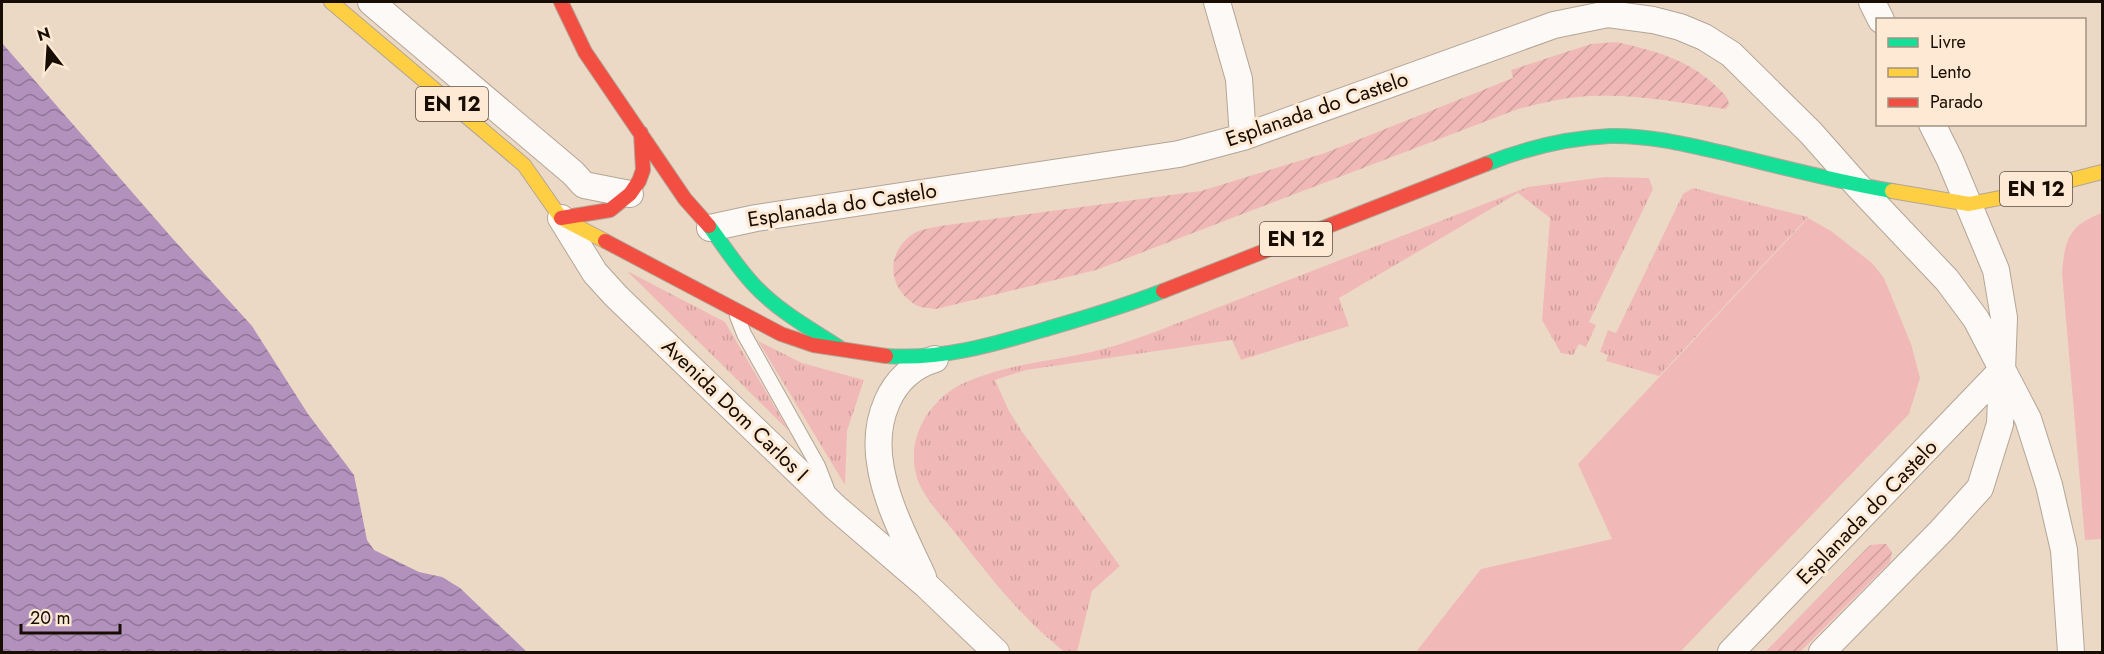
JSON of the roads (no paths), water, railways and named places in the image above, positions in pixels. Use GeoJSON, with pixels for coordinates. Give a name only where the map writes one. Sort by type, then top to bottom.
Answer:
{"type":"FeatureCollection","features":[{"type":"Feature","properties":{"kind":"main road","name":"EN 12"},"geometry":{"type":"LineString","coordinates":[[331,2],[524,165],[561,218]]}},
{"type":"Feature","properties":{"kind":"main road","name":"Esplanada do Castelo"},"geometry":{"type":"LineString","coordinates":[[561,2],[585,52],[685,199],[710,228],[736,266],[779,308],[846,352]]}},
{"type":"Feature","properties":{"kind":"main road"},"geometry":{"type":"LineString","coordinates":[[561,218],[610,210],[630,194],[643,170],[641,133]]}},
{"type":"Feature","properties":{"kind":"main road","name":"Esplanada do Castelo"},"geometry":{"type":"LineString","coordinates":[[561,218],[789,338],[846,352],[914,358],[952,354],[991,345],[1131,304],[1508,156],[1553,143],[1612,136],[1656,140],[1690,145],[1857,185],[1969,204]]}},
{"type":"Feature","properties":{"kind":"main road","name":"EN 12"},"geometry":{"type":"LineString","coordinates":[[1969,204],[2103,172]]}},
{"type":"Feature","properties":{"kind":"street"},"geometry":{"type":"LineString","coordinates":[[371,2],[573,172],[584,185],[630,194]]}},
{"type":"Feature","properties":{"kind":"street"},"geometry":{"type":"LineString","coordinates":[[1217,2],[1239,79],[1243,137]]}},
{"type":"Feature","properties":{"kind":"street"},"geometry":{"type":"LineString","coordinates":[[1872,2],[1880,18]]}},
{"type":"Feature","properties":{"kind":"street","name":"Esplanada do Castelo"},"geometry":{"type":"LineString","coordinates":[[710,228],[756,218],[1179,154],[1243,137],[1607,8],[1680,27],[1704,37],[1731,54],[1811,133],[1947,280],[1976,319],[2002,370]]}},
{"type":"Feature","properties":{"kind":"street"},"geometry":{"type":"LineString","coordinates":[[1933,126],[1969,204]]}},
{"type":"Feature","properties":{"kind":"street","name":"Esplanada do Castelo"},"geometry":{"type":"LineString","coordinates":[[1822,652],[1980,488],[2000,424],[2004,318],[1996,270],[1969,204]]}},
{"type":"Feature","properties":{"kind":"street","name":"Avenida Dom Carlos I"},"geometry":{"type":"LineString","coordinates":[[561,218],[595,273],[616,296],[835,507],[927,586],[996,652]]}},
{"type":"Feature","properties":{"kind":"street","name":"Avenida Dom Carlos I"},"geometry":{"type":"LineString","coordinates":[[927,586],[894,514],[880,458],[880,427],[889,396],[897,382],[925,362],[952,354]]}},
{"type":"Feature","properties":{"kind":"street"},"geometry":{"type":"LineString","coordinates":[[2002,370],[2028,419],[2049,485],[2064,550],[2071,652]]}},
{"type":"Feature","properties":{"kind":"street","name":"Esplanada do Castelo"},"geometry":{"type":"LineString","coordinates":[[1731,652],[2002,370]]}},
{"type":"Feature","properties":{"kind":"lane"},"geometry":{"type":"LineString","coordinates":[[734,309],[744,334],[818,466],[835,507]]}},
{"type":"Feature","properties":{"kind":"water"},"geometry":{"type":"Polygon","coordinates":[[[2,43],[252,326],[308,414],[354,475],[367,540],[374,550],[419,572],[442,577],[460,588],[527,652],[2,652],[2,43]]]}}]}
